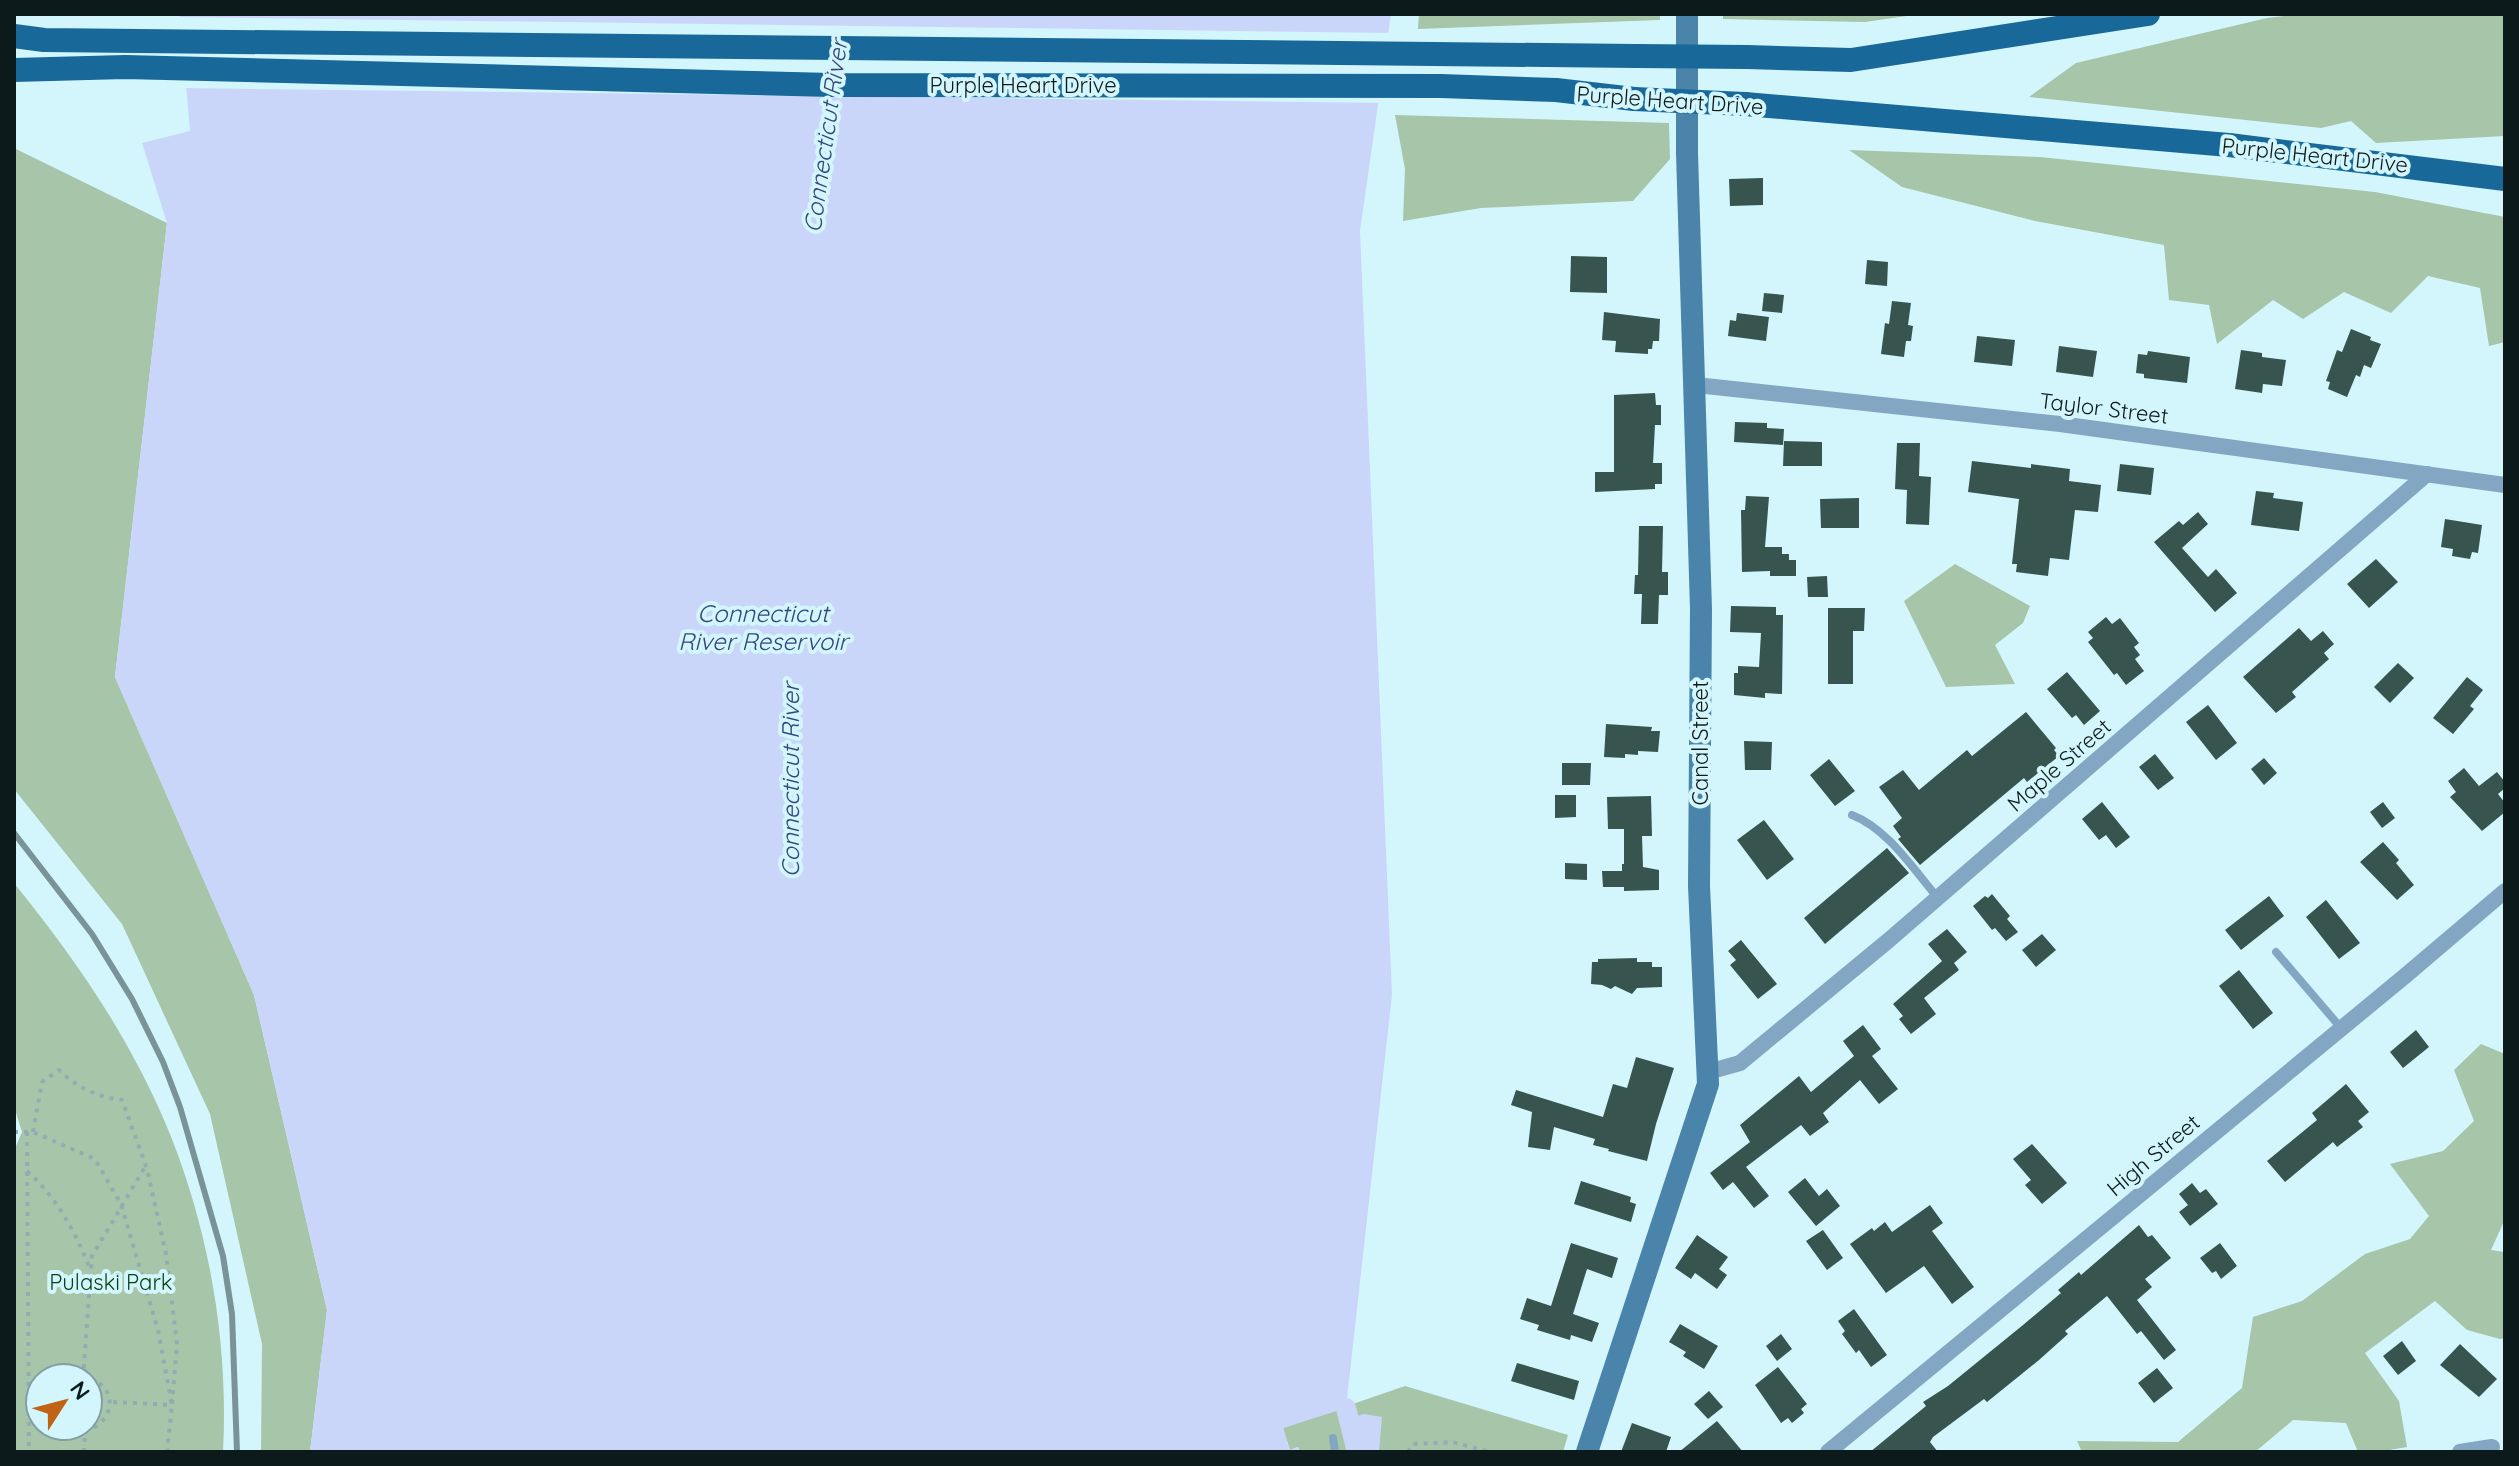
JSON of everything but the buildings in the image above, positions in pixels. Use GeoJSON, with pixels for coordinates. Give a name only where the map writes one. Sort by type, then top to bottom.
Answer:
{"type":"FeatureCollection","features":[{"type":"Feature","properties":{"kind":"main road","name":"Purple Heart Drive"},"geometry":{"type":"LineString","coordinates":[[14,36],[44,40],[1851,60],[2148,14]]}},
{"type":"Feature","properties":{"kind":"main road","name":"Purple Heart Drive"},"geometry":{"type":"LineString","coordinates":[[14,70],[125,67],[832,85],[1441,86],[1556,90],[1634,99],[1745,104],[2229,145],[2505,179]]}},
{"type":"Feature","properties":{"kind":"street","name":"Canal Street"},"geometry":{"type":"LineString","coordinates":[[1587,1452],[1708,1084],[1699,886],[1701,609],[1687,153],[1687,14]]}},
{"type":"Feature","properties":{"kind":"street","name":"Taylor Street"},"geometry":{"type":"LineString","coordinates":[[1696,385],[2075,426],[2505,485]]}},
{"type":"Feature","properties":{"kind":"street","name":"Maple Street"},"geometry":{"type":"LineString","coordinates":[[1708,1072],[1740,1063],[1938,898],[2427,474]]}},
{"type":"Feature","properties":{"kind":"street","name":"High Street"},"geometry":{"type":"LineString","coordinates":[[1828,1452],[2505,891]]}},
{"type":"Feature","properties":{"kind":"street"},"geometry":{"type":"LineString","coordinates":[[2460,1452],[2492,1447]]}},
{"type":"Feature","properties":{"kind":"lane"},"geometry":{"type":"LineString","coordinates":[[1852,815],[1867,821],[1882,835],[1938,898]]}},
{"type":"Feature","properties":{"kind":"lane"},"geometry":{"type":"LineString","coordinates":[[2276,952],[2341,1028]]}},
{"type":"Feature","properties":{"kind":"lane"},"geometry":{"type":"LineString","coordinates":[[1333,1438],[1335,1452]]}},
{"type":"Feature","properties":{"kind":"path"},"geometry":{"type":"LineString","coordinates":[[29,1362],[27,1171],[30,1132],[42,1082],[59,1070],[69,1081],[103,1098],[122,1100],[146,1166],[166,1254],[177,1344],[167,1452]]}},
{"type":"Feature","properties":{"kind":"path"},"geometry":{"type":"LineString","coordinates":[[14,1132],[30,1132],[95,1159],[121,1204],[158,1330],[172,1405]]}},
{"type":"Feature","properties":{"kind":"path"},"geometry":{"type":"LineString","coordinates":[[86,1362],[92,1256],[146,1166]]}},
{"type":"Feature","properties":{"kind":"path"},"geometry":{"type":"LineString","coordinates":[[27,1171],[50,1191],[79,1242],[91,1271]]}},
{"type":"Feature","properties":{"kind":"path"},"geometry":{"type":"LineString","coordinates":[[104,1386],[111,1402],[104,1420]]}},
{"type":"Feature","properties":{"kind":"path"},"geometry":{"type":"LineString","coordinates":[[111,1402],[172,1405]]}},
{"type":"Feature","properties":{"kind":"path"},"geometry":{"type":"LineString","coordinates":[[1408,1452],[1413,1444],[1452,1442],[1490,1452]]}},
{"type":"Feature","properties":{"kind":"green space"},"geometry":{"type":"Polygon","coordinates":[[[1419,14],[1660,14],[1660,20],[1418,29],[1419,14]]]}},
{"type":"Feature","properties":{"kind":"green space"},"geometry":{"type":"Polygon","coordinates":[[[1723,14],[1920,14],[1865,22],[1723,19],[1723,14]]]}},
{"type":"Feature","properties":{"kind":"green space"},"geometry":{"type":"Polygon","coordinates":[[[2300,14],[2505,14],[2505,136],[2376,143],[2351,121],[2321,128],[2029,97],[2076,63],[2267,18],[2300,14]]]}},
{"type":"Feature","properties":{"kind":"green space"},"geometry":{"type":"Polygon","coordinates":[[[1395,115],[1669,123],[1670,159],[1633,201],[1481,208],[1403,221],[1405,169],[1395,115]]]}},
{"type":"Feature","properties":{"kind":"green space"},"geometry":{"type":"Polygon","coordinates":[[[14,148],[167,223],[115,677],[254,995],[327,1310],[310,1452],[261,1452],[262,1344],[210,1114],[122,924],[14,789],[14,148]]]}},
{"type":"Feature","properties":{"kind":"green space"},"geometry":{"type":"Polygon","coordinates":[[[1849,150],[2040,157],[2375,192],[2505,217],[2505,342],[2489,346],[2480,288],[2428,276],[2391,313],[2344,292],[2303,319],[2273,300],[2217,344],[2209,305],[2169,300],[2164,245],[2035,221],[1902,187],[1849,150]]]}},
{"type":"Feature","properties":{"kind":"green space"},"geometry":{"type":"Polygon","coordinates":[[[1955,564],[2030,606],[2023,623],[1995,645],[2015,684],[1946,687],[1904,601],[1955,564]]]}},
{"type":"Feature","properties":{"kind":"green space","name":"Pulaski Park"},"geometry":{"type":"Polygon","coordinates":[[[14,883],[64,948],[110,1016],[137,1064],[178,1155],[194,1203],[215,1302],[224,1402],[223,1452],[14,1452],[14,1151],[22,1132],[14,1106],[14,883]]]}},
{"type":"Feature","properties":{"kind":"green space"},"geometry":{"type":"Polygon","coordinates":[[[2481,1044],[2505,1054],[2505,1219],[2491,1250],[2505,1252],[2505,1338],[2467,1330],[2435,1301],[2365,1353],[2399,1401],[2407,1447],[2358,1452],[2346,1423],[2293,1420],[2255,1452],[2082,1452],[2077,1441],[2178,1442],[2242,1388],[2253,1317],[2302,1301],[2365,1254],[2410,1239],[2429,1216],[2390,1164],[2443,1151],[2474,1121],[2454,1070],[2481,1044]]]}},
{"type":"Feature","properties":{"kind":"green space"},"geometry":{"type":"Polygon","coordinates":[[[1405,1386],[1568,1435],[1563,1452],[1300,1452],[1298,1447],[1290,1450],[1283,1428],[1405,1386]]]}},
{"type":"Feature","properties":{"kind":"water","name":"Connecticut River Reservoir"},"geometry":{"type":"Polygon","coordinates":[[[180,14],[1391,14],[1360,231],[1392,995],[1346,1408],[1283,1428],[1290,1450],[1298,1447],[1300,1452],[310,1452],[327,1310],[254,995],[115,677],[167,223],[142,143],[190,131],[180,14]]]}},
{"type":"Feature","properties":{"kind":"water"},"geometry":{"type":"Polygon","coordinates":[[[1364,1414],[1382,1417],[1379,1452],[1347,1452],[1346,1419],[1364,1414]]]}},
{"type":"Feature","properties":{"kind":"pier"},"geometry":{"type":"Polygon","coordinates":[[[176,17],[1393,33],[1382,103],[183,88],[176,17]]]}},
{"type":"Feature","properties":{"kind":"waterway"},"geometry":{"type":"LineString","coordinates":[[1346,1408],[1357,1452]]}},
{"type":"Feature","properties":{"kind":"railway"},"geometry":{"type":"LineString","coordinates":[[14,833],[92,934],[132,999],[163,1062],[180,1107],[223,1256],[232,1314],[237,1452]]}},
{"type":"Feature","properties":{"kind":"water label","name":"Connecticut River"},"geometry":{"type":"Point","coordinates":[826,136]}},
{"type":"Feature","properties":{"kind":"water label","name":"Connecticut River"},"geometry":{"type":"Point","coordinates":[791,780]}}]}
